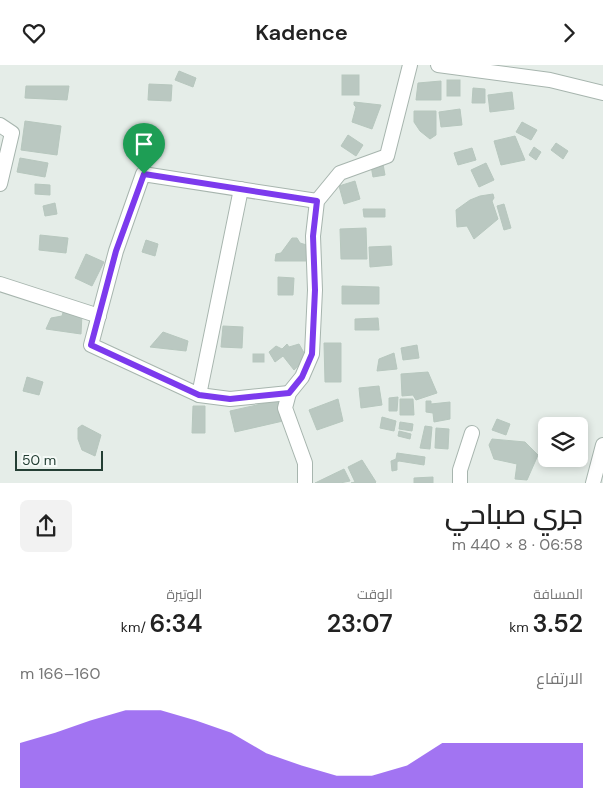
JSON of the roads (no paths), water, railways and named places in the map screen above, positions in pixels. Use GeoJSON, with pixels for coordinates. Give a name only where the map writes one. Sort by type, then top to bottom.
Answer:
{"type":"FeatureCollection","features":[{"type":"Feature","properties":{"kind":"street"},"geometry":{"type":"LineString","coordinates":[[304,483],[304,463],[286,409],[289,393],[302,377],[312,354],[315,290],[313,236],[317,201],[340,173],[387,156],[410,65]]}},
{"type":"Feature","properties":{"kind":"street"},"geometry":{"type":"LineString","coordinates":[[438,65],[502,69],[603,93]]}},
{"type":"Feature","properties":{"kind":"street"},"geometry":{"type":"LineString","coordinates":[[0,125],[12,133],[0,184]]}},
{"type":"Feature","properties":{"kind":"street"},"geometry":{"type":"LineString","coordinates":[[289,393],[230,399],[199,395],[91,345],[116,251],[144,174],[317,201]]}},
{"type":"Feature","properties":{"kind":"street"},"geometry":{"type":"LineString","coordinates":[[199,395],[241,189]]}},
{"type":"Feature","properties":{"kind":"street"},"geometry":{"type":"LineString","coordinates":[[0,284],[99,316]]}},
{"type":"Feature","properties":{"kind":"street"},"geometry":{"type":"LineString","coordinates":[[460,483],[460,470],[472,433]]}},
{"type":"Feature","properties":{"kind":"street"},"geometry":{"type":"LineString","coordinates":[[593,483],[603,445]]}}]}
